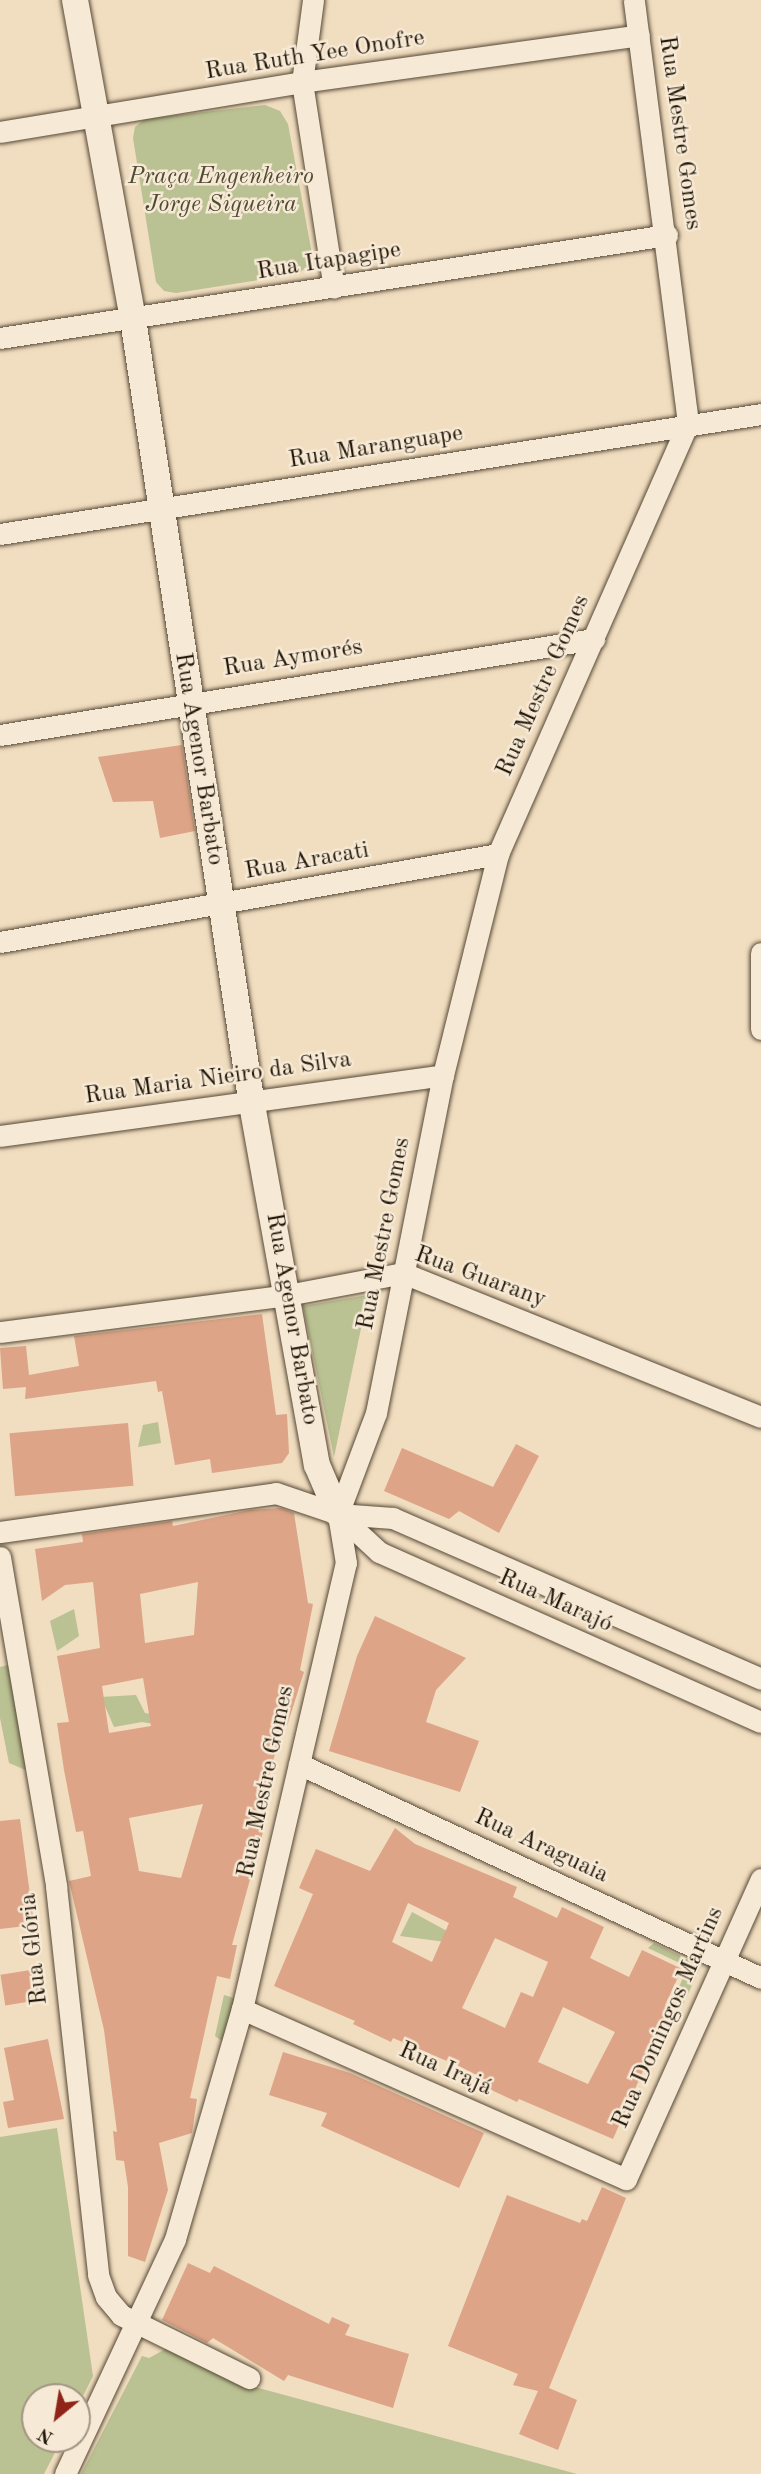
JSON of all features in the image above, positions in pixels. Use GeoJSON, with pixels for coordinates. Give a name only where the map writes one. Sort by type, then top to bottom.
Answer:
{"type":"FeatureCollection","features":[{"type":"Feature","properties":{"kind":"street","name":"Rua Agenor Barbato"},"geometry":{"type":"LineString","coordinates":[[75,0],[133,319],[188,702],[251,1099],[317,1465],[338,1514]]}},
{"type":"Feature","properties":{"kind":"street"},"geometry":{"type":"LineString","coordinates":[[313,0],[302,82],[334,288]]}},
{"type":"Feature","properties":{"kind":"street","name":"Rua Mestre Gomes"},"geometry":{"type":"LineString","coordinates":[[65,2474],[175,2239],[242,2009],[346,1563],[338,1514],[376,1413],[443,1075],[498,854],[688,423],[667,235],[634,0]]}},
{"type":"Feature","properties":{"kind":"street","name":"Rua Ruth Yee Onofre"},"geometry":{"type":"LineString","coordinates":[[0,132],[95,120],[302,82],[639,35]]}},
{"type":"Feature","properties":{"kind":"street","name":"Rua Itapagipe"},"geometry":{"type":"LineString","coordinates":[[0,338],[667,235]]}},
{"type":"Feature","properties":{"kind":"street","name":"Rua Maranguape"},"geometry":{"type":"LineString","coordinates":[[0,534],[688,423],[761,414]]}},
{"type":"Feature","properties":{"kind":"street","name":"Rua Aymorés"},"geometry":{"type":"LineString","coordinates":[[0,735],[188,702],[594,639]]}},
{"type":"Feature","properties":{"kind":"street","name":"Rua Aracati"},"geometry":{"type":"LineString","coordinates":[[0,942],[498,854]]}},
{"type":"Feature","properties":{"kind":"street"},"geometry":{"type":"LineString","coordinates":[[761,953],[761,1030]]}},
{"type":"Feature","properties":{"kind":"street","name":"Rua Maria Nieiro da Silva"},"geometry":{"type":"LineString","coordinates":[[0,1136],[251,1099],[443,1075]]}},
{"type":"Feature","properties":{"kind":"street","name":"Rua Guarany"},"geometry":{"type":"LineString","coordinates":[[0,1332],[287,1295],[403,1273],[761,1417]]}},
{"type":"Feature","properties":{"kind":"street","name":"Rua Marajó"},"geometry":{"type":"LineString","coordinates":[[0,1532],[276,1493],[338,1514],[393,1518],[761,1679]]}},
{"type":"Feature","properties":{"kind":"street","name":"Rua Marajó"},"geometry":{"type":"LineString","coordinates":[[338,1514],[379,1552],[761,1722]]}},
{"type":"Feature","properties":{"kind":"street","name":"Rua Glória"},"geometry":{"type":"LineString","coordinates":[[0,1557],[56,1886],[92,2246],[106,2297],[135,2325],[248,2378]]}},
{"type":"Feature","properties":{"kind":"street","name":"Rua Araguaia"},"geometry":{"type":"LineString","coordinates":[[299,1764],[761,1978]]}},
{"type":"Feature","properties":{"kind":"street","name":"Rua Domingos Martins"},"geometry":{"type":"LineString","coordinates":[[626,2179],[761,1879]]}},
{"type":"Feature","properties":{"kind":"street","name":"Rua Irajá"},"geometry":{"type":"LineString","coordinates":[[242,2009],[626,2179]]}},
{"type":"Feature","properties":{"kind":"green space","name":"Praça Engenheiro Jorge Siqueira"},"geometry":{"type":"Polygon","coordinates":[[[265,105],[280,111],[288,124],[312,254],[308,266],[298,274],[176,293],[164,291],[156,282],[133,138],[135,127],[145,119],[265,105]]]}},
{"type":"Feature","properties":{"kind":"green space"},"geometry":{"type":"Polygon","coordinates":[[[368,1295],[334,1457],[303,1306],[368,1295]]]}},
{"type":"Feature","properties":{"kind":"green space"},"geometry":{"type":"Polygon","coordinates":[[[158,1422],[161,1443],[138,1447],[143,1425],[158,1422]]]}},
{"type":"Feature","properties":{"kind":"green space"},"geometry":{"type":"Polygon","coordinates":[[[74,1609],[79,1636],[57,1651],[50,1621],[74,1609]]]}},
{"type":"Feature","properties":{"kind":"green space"},"geometry":{"type":"Polygon","coordinates":[[[8,1665],[28,1771],[9,1763],[0,1718],[0,1667],[8,1665]]]}},
{"type":"Feature","properties":{"kind":"green space"},"geometry":{"type":"Polygon","coordinates":[[[136,1695],[145,1713],[167,1716],[160,1725],[142,1722],[114,1727],[101,1697],[136,1695]]]}},
{"type":"Feature","properties":{"kind":"green space"},"geometry":{"type":"Polygon","coordinates":[[[412,1912],[447,1931],[446,1942],[400,1936],[412,1912]]]}},
{"type":"Feature","properties":{"kind":"green space"},"geometry":{"type":"Polygon","coordinates":[[[654,1943],[701,1966],[682,2007],[672,2002],[688,1967],[648,1948],[654,1943]]]}},
{"type":"Feature","properties":{"kind":"green space"},"geometry":{"type":"Polygon","coordinates":[[[224,1995],[237,1999],[226,2044],[215,2036],[224,1995]]]}},
{"type":"Feature","properties":{"kind":"green space"},"geometry":{"type":"Polygon","coordinates":[[[57,2128],[93,2376],[90,2383],[21,2383],[21,2453],[55,2453],[44,2474],[0,2474],[0,2137],[57,2128]]]}},
{"type":"Feature","properties":{"kind":"green space"},"geometry":{"type":"Polygon","coordinates":[[[173,2345],[233,2381],[577,2474],[81,2474],[142,2356],[149,2358],[173,2345]]]}},
{"type":"Feature","properties":{"kind":"building"},"geometry":{"type":"Polygon","coordinates":[[[182,745],[195,831],[160,838],[153,801],[113,802],[98,757],[182,745]]]}},
{"type":"Feature","properties":{"kind":"building"},"geometry":{"type":"Polygon","coordinates":[[[262,1314],[276,1415],[287,1414],[289,1453],[282,1463],[212,1473],[210,1459],[175,1465],[162,1391],[158,1392],[156,1381],[25,1399],[26,1387],[3,1389],[0,1348],[26,1346],[29,1375],[79,1366],[74,1336],[262,1314]]]}},
{"type":"Feature","properties":{"kind":"building"},"geometry":{"type":"Polygon","coordinates":[[[128,1423],[133,1486],[15,1496],[9,1433],[128,1423]]]}},
{"type":"Feature","properties":{"kind":"building"},"geometry":{"type":"Polygon","coordinates":[[[516,1444],[539,1456],[499,1533],[459,1511],[449,1519],[384,1491],[402,1448],[493,1487],[516,1444]]]}},
{"type":"Feature","properties":{"kind":"building"},"geometry":{"type":"Polygon","coordinates":[[[281,1508],[294,1513],[308,1603],[313,1604],[300,1670],[304,1672],[287,1726],[283,1725],[257,1819],[266,1821],[232,1945],[237,1945],[230,1979],[217,1976],[190,2098],[197,2099],[192,2133],[159,2143],[168,2190],[145,2262],[128,2256],[128,2187],[124,2161],[116,2160],[113,2131],[117,2132],[104,2030],[69,1881],[91,1876],[83,1831],[76,1832],[64,1770],[57,1723],[69,1722],[57,1656],[100,1648],[93,1582],[65,1585],[42,1601],[35,1549],[83,1542],[82,1534],[172,1521],[173,1526],[250,1510],[281,1508]],[[198,1582],[140,1594],[145,1643],[194,1635],[198,1582]],[[143,1678],[102,1686],[109,1733],[151,1726],[143,1678]],[[203,1804],[129,1818],[139,1871],[181,1878],[203,1804]]]}},
{"type":"Feature","properties":{"kind":"building"},"geometry":{"type":"Polygon","coordinates":[[[375,1616],[466,1658],[436,1690],[426,1722],[479,1741],[460,1792],[329,1751],[357,1656],[375,1616]]]}},
{"type":"Feature","properties":{"kind":"building"},"geometry":{"type":"Polygon","coordinates":[[[20,1819],[34,1925],[0,1929],[0,1821],[20,1819]]]}},
{"type":"Feature","properties":{"kind":"building"},"geometry":{"type":"Polygon","coordinates":[[[395,1828],[415,1844],[517,1887],[513,1897],[557,1918],[562,1907],[604,1927],[590,1958],[629,1977],[642,1950],[682,1969],[665,2005],[671,2007],[613,2139],[519,2099],[517,2102],[485,2087],[488,2081],[461,2067],[393,2038],[391,2042],[353,2024],[355,2021],[274,1986],[313,1894],[299,1888],[316,1849],[370,1871],[395,1828]],[[408,1903],[392,1942],[432,1962],[449,1923],[408,1903]],[[495,1938],[462,2008],[505,2028],[521,1992],[533,1997],[548,1962],[495,1938]],[[563,2007],[538,2062],[588,2084],[615,2032],[563,2007]]]}},
{"type":"Feature","properties":{"kind":"building"},"geometry":{"type":"Polygon","coordinates":[[[37,1969],[42,2000],[5,2005],[0,1975],[37,1969]]]}},
{"type":"Feature","properties":{"kind":"building"},"geometry":{"type":"Polygon","coordinates":[[[48,2039],[64,2119],[8,2128],[3,2102],[14,2100],[4,2048],[48,2039]]]}},
{"type":"Feature","properties":{"kind":"building"},"geometry":{"type":"Polygon","coordinates":[[[283,2052],[350,2073],[484,2133],[459,2188],[321,2126],[327,2113],[269,2095],[283,2052]]]}},
{"type":"Feature","properties":{"kind":"building"},"geometry":{"type":"Polygon","coordinates":[[[602,2187],[626,2198],[549,2388],[577,2400],[558,2450],[519,2434],[538,2391],[513,2385],[518,2374],[448,2346],[507,2195],[580,2223],[582,2219],[587,2221],[602,2187]]]}},
{"type":"Feature","properties":{"kind":"building"},"geometry":{"type":"Polygon","coordinates":[[[188,2263],[210,2273],[214,2266],[329,2324],[332,2317],[350,2325],[345,2335],[409,2354],[393,2408],[288,2375],[284,2381],[213,2338],[207,2343],[162,2320],[188,2263]]]}}]}
